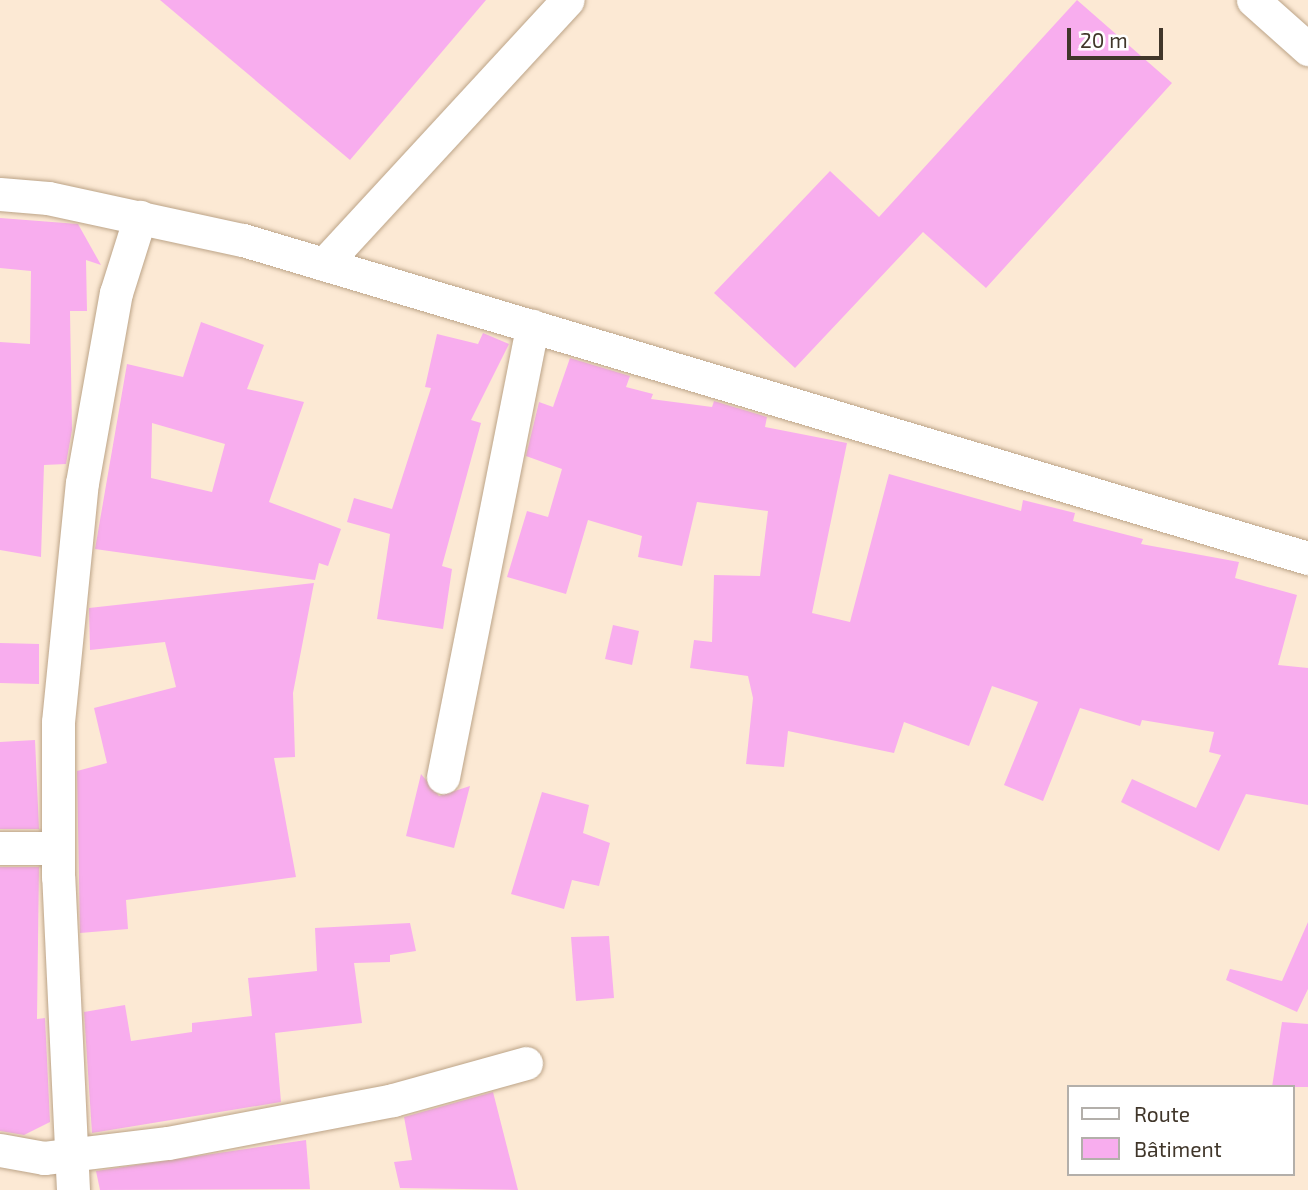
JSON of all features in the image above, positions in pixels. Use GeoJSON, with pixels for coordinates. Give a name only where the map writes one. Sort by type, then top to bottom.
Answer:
{"type":"FeatureCollection","features":[{"type":"Feature","properties":{"kind":"street"},"geometry":{"type":"LineString","coordinates":[[324,264],[568,0]]}},
{"type":"Feature","properties":{"kind":"street"},"geometry":{"type":"LineString","coordinates":[[1253,0],[1308,49]]}},
{"type":"Feature","properties":{"kind":"street"},"geometry":{"type":"LineString","coordinates":[[0,194],[140,217],[324,264],[1308,558]]}},
{"type":"Feature","properties":{"kind":"street"},"geometry":{"type":"LineString","coordinates":[[74,1190],[69,1153],[58,848],[69,573],[116,293],[140,217]]}},
{"type":"Feature","properties":{"kind":"street"},"geometry":{"type":"LineString","coordinates":[[443,777],[532,326]]}},
{"type":"Feature","properties":{"kind":"street"},"geometry":{"type":"LineString","coordinates":[[0,848],[58,848]]}},
{"type":"Feature","properties":{"kind":"street"},"geometry":{"type":"LineString","coordinates":[[0,1150],[44,1158],[168,1143],[393,1100],[526,1063]]}},
{"type":"Feature","properties":{"kind":"shaded area"},"geometry":{"type":"Polygon","coordinates":[[[0,0],[1308,0],[1308,1190],[0,1190],[0,0]]]}},
{"type":"Feature","properties":{"kind":"building"},"geometry":{"type":"Polygon","coordinates":[[[160,0],[486,0],[350,160],[160,0]]]}},
{"type":"Feature","properties":{"kind":"building"},"geometry":{"type":"Polygon","coordinates":[[[1077,0],[1172,83],[986,288],[923,232],[795,368],[714,293],[830,171],[879,217],[1077,0]]]}},
{"type":"Feature","properties":{"kind":"building"},"geometry":{"type":"Polygon","coordinates":[[[0,218],[78,224],[101,265],[86,260],[87,311],[70,311],[72,430],[66,464],[44,465],[41,557],[0,550],[0,342],[30,344],[31,271],[0,268],[0,218]]]}},
{"type":"Feature","properties":{"kind":"building"},"geometry":{"type":"Polygon","coordinates":[[[201,322],[264,345],[247,389],[304,402],[269,502],[341,529],[328,566],[319,563],[315,580],[95,549],[127,364],[183,377],[201,322]],[[152,423],[151,478],[212,492],[225,444],[152,423]]]}},
{"type":"Feature","properties":{"kind":"building"},"geometry":{"type":"Polygon","coordinates":[[[483,333],[509,344],[471,420],[481,423],[442,566],[452,569],[443,629],[377,619],[390,534],[347,522],[354,498],[392,509],[431,388],[425,387],[437,334],[478,344],[483,333]]]}},
{"type":"Feature","properties":{"kind":"building"},"geometry":{"type":"Polygon","coordinates":[[[570,358],[630,376],[626,387],[653,394],[651,399],[712,407],[714,401],[767,417],[765,427],[847,443],[812,613],[850,622],[889,474],[1021,511],[1023,500],[1075,513],[1073,521],[1143,539],[1141,544],[1239,562],[1235,578],[1297,595],[1278,665],[1308,668],[1308,805],[1246,794],[1219,851],[1121,802],[1132,779],[1196,808],[1221,755],[1209,752],[1214,732],[1142,720],[1140,726],[1080,708],[1043,801],[1004,785],[1038,702],[992,686],[969,746],[904,722],[894,753],[788,731],[784,767],[746,764],[753,698],[748,676],[690,668],[694,640],[712,642],[714,575],[760,576],[768,511],[697,502],[682,566],[638,557],[642,536],[588,520],[566,594],[507,577],[527,511],[548,517],[562,469],[526,456],[539,402],[553,407],[570,358]]]}},
{"type":"Feature","properties":{"kind":"building"},"geometry":{"type":"Polygon","coordinates":[[[314,583],[293,693],[295,757],[274,758],[296,877],[126,900],[128,929],[80,933],[77,771],[107,763],[94,708],[176,687],[165,642],[90,650],[89,608],[314,583]]]}},
{"type":"Feature","properties":{"kind":"building"},"geometry":{"type":"Polygon","coordinates":[[[613,625],[639,631],[632,665],[605,659],[613,625]]]}},
{"type":"Feature","properties":{"kind":"building"},"geometry":{"type":"Polygon","coordinates":[[[0,643],[39,644],[39,684],[0,683],[0,643]]]}},
{"type":"Feature","properties":{"kind":"building"},"geometry":{"type":"Polygon","coordinates":[[[35,740],[39,829],[0,829],[0,742],[35,740]]]}},
{"type":"Feature","properties":{"kind":"building"},"geometry":{"type":"Polygon","coordinates":[[[421,774],[439,796],[470,786],[454,848],[406,836],[421,774]]]}},
{"type":"Feature","properties":{"kind":"building"},"geometry":{"type":"Polygon","coordinates":[[[542,792],[589,805],[583,833],[610,843],[599,886],[572,880],[564,909],[511,894],[542,792]]]}},
{"type":"Feature","properties":{"kind":"building"},"geometry":{"type":"Polygon","coordinates":[[[0,867],[39,867],[37,1019],[45,1018],[50,1122],[24,1135],[0,1131],[0,867]]]}},
{"type":"Feature","properties":{"kind":"building"},"geometry":{"type":"Polygon","coordinates":[[[1308,922],[1308,989],[1297,1012],[1226,980],[1230,969],[1282,981],[1308,922]]]}},
{"type":"Feature","properties":{"kind":"building"},"geometry":{"type":"Polygon","coordinates":[[[410,923],[416,951],[390,955],[390,962],[354,963],[362,1023],[275,1033],[281,1102],[92,1133],[84,1012],[125,1005],[131,1041],[192,1032],[192,1023],[252,1016],[248,978],[317,971],[315,928],[410,923]]]}},
{"type":"Feature","properties":{"kind":"building"},"geometry":{"type":"Polygon","coordinates":[[[609,936],[614,998],[576,1001],[571,937],[609,936]]]}},
{"type":"Feature","properties":{"kind":"building"},"geometry":{"type":"Polygon","coordinates":[[[1282,1022],[1308,1024],[1308,1087],[1272,1085],[1282,1022]]]}},
{"type":"Feature","properties":{"kind":"building"},"geometry":{"type":"Polygon","coordinates":[[[493,1092],[518,1190],[400,1188],[394,1162],[412,1160],[404,1117],[493,1092]]]}},
{"type":"Feature","properties":{"kind":"building"},"geometry":{"type":"Polygon","coordinates":[[[306,1140],[310,1189],[100,1190],[96,1171],[306,1140]]]}}]}
